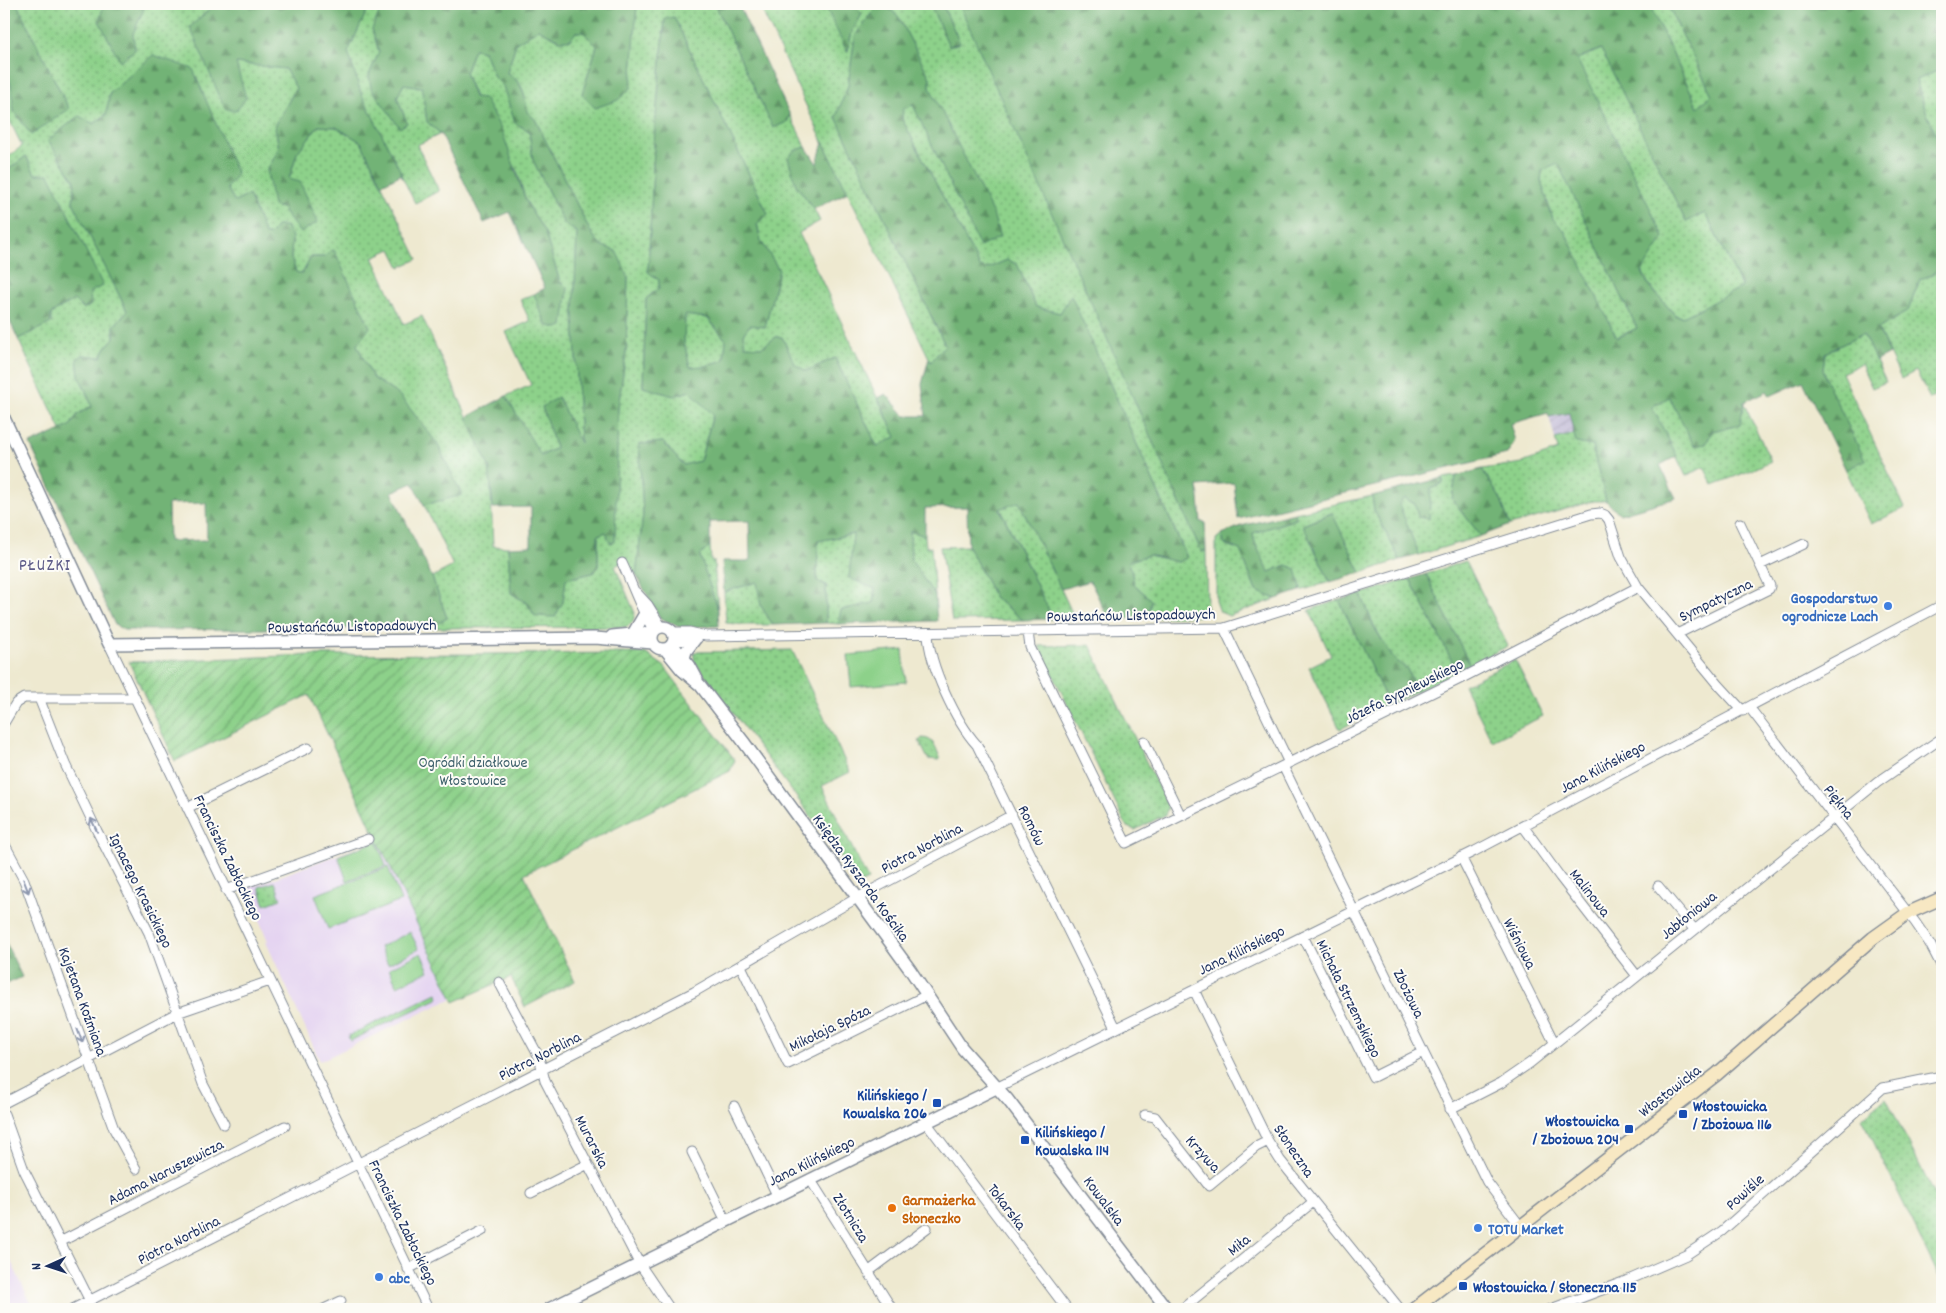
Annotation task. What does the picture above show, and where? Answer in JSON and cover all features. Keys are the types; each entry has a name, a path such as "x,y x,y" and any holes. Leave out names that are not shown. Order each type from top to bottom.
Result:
{"main road":[{"name":"Włostowicka","path":"1414,1309 1717,1074 1873,938 1908,914 1942,898"}],"street":[{"name":"Franciszka Zabłockiego","path":"4,418 133,698 428,1309"},
{"name":"Powstańców Listopadowych","path":"671,641 701,637 1224,628 1534,530 1600,513"},
{"name":"Piękna","path":"1600,513 1609,520 1621,557 1638,588 1677,634 1746,709 1908,914"},
{"name":"Sympatyczna","path":"1677,634 1769,589 1770,586 1740,524"},
{"name":"Sympatyczna","path":"1760,565 1804,544"},
{"path":"622,563 644,615 655,633"},
{"name":"Józefa Sypniewskiego","path":"1028,632 1030,647 1126,843 1462,678 1638,588"},
{"path":"635,590 648,604 655,633 656,647 671,641 670,628 655,633"},
{"name":"Jana Kilińskiego","path":"549,1309 1462,858 1942,605"},
{"path":"634,632 644,615"},
{"name":"Zbożowa","path":"1224,628 1354,911 1422,1052 1487,1182 1521,1227"},
{"name":"Powstańców Listopadowych","path":"595,638 634,632 655,633"},
{"name":"Powstańców Listopadowych","path":"109,644 595,638 655,633"},
{"name":"Romów","path":"928,634 931,656 956,714 977,745 1116,1028"},
{"path":"684,658 686,650 701,637"},
{"name":"Księdza Ryszarda Kościka","path":"671,641 684,658 700,686 749,749 927,995 962,1048 996,1088"},
{"name":"Księdza Ryszarda Kościka","path":"671,641 682,670 700,686"},
{"path":"4,723 20,700 39,698 133,698"},
{"name":"Ignacego Krasickiego","path":"39,698 77,789 149,933 203,1084 224,1124"},
{"name":"Jabłoniowa","path":"1450,1108 1501,1083 1530,1063 1833,817 1878,782 1942,738"},
{"path":"1144,741 1181,816"},
{"path":"187,808 308,748"},
{"name":"Piotra Norblina","path":"73,1309 542,1070 740,966 856,898 1012,815"},
{"name":"Malinowa","path":"1523,826 1637,976"},
{"path":"226,890 368,839"},
{"name":"Kajetana Koźmiana","path":"4,842 24,880 114,1129 136,1169"},
{"name":"Wiśniowa","path":"1462,858 1554,1042"},
{"path":"1658,886 1694,929"},
{"path":"1908,914 1930,944 1942,967"},
{"name":"Michała Strzemskiego","path":"1303,936 1373,1077 1422,1052"},
{"name":"Mikołaja Spóza","path":"740,966 788,1064 927,995"},
{"path":"4,1103 177,1013 270,981"},
{"name":"Murarska","path":"499,982 539,1057 545,1081 639,1263 670,1309"},
{"name":"Słoneczna","path":"1194,990 1268,1141 1280,1160 1400,1309"},
{"name":"Powiśle","path":"1551,1309 1626,1281 1686,1255 1722,1231 1883,1088 1942,1076"},
{"name":"Kowalska","path":"996,1088 1008,1100 1165,1308"},
{"path":"734,1106 777,1195"},
{"path":"4,1114 24,1170 90,1301"},
{"name":"Krzywa","path":"1145,1115 1155,1117 1209,1186 1256,1147 1268,1141"},
{"name":"Tokarska","path":"926,1122 1067,1309"},
{"name":"Adama Naruszewicza","path":"60,1242 285,1126"},
{"path":"692,1152 726,1220"},
{"path":"531,1194 588,1164"},
{"name":"Złotnicza","path":"810,1179 892,1309"},
{"name":"Miła","path":"1182,1309 1313,1202"},
{"path":"868,1272 927,1228"},
{"path":"408,1269 482,1231"},
{"path":"324,1309 340,1301"}],"shaded area":[{"path":"1569,413 1574,434 1555,439 1549,417"},
{"path":"377,840 453,998 320,1061 266,942 268,941 246,889"},
{"path":"4,1247 34,1309 4,1309"}],"green space":[{"path":"4,4 17,4 69,109 31,135 14,111 11,85 4,66"},
{"path":"17,4 185,4 189,10 193,4 215,4 190,28 235,63 285,69 296,88 275,126 279,149 267,170 282,208 300,233 289,180 297,153 318,126 336,127 361,142 418,259 400,267 391,249 373,257 404,324 422,316 490,467 493,546 508,547 511,593 527,603 535,616 563,602 566,579 593,573 598,566 598,535 606,532 618,408 626,352 628,276 600,246 590,231 535,119 527,112 523,90 517,80 507,73 516,43 538,29 560,40 576,32 583,32 597,46 582,94 631,88 637,4 715,4 773,127 787,122 790,115 806,147 794,151 796,185 814,209 820,221 799,233 896,437 877,446 835,358 806,371 795,364 782,337 776,337 762,347 745,346 743,334 750,325 765,327 779,270 761,241 757,223 768,214 674,17 665,19 655,127 648,271 659,280 659,288 646,299 643,387 674,396 690,391 713,414 700,461 683,465 663,442 639,444 643,514 636,575 627,560 615,566 635,613 633,622 626,627 430,628 447,618 432,577 453,566 424,505 461,494 436,443 400,396 373,378 357,345 330,251 325,257 311,257 302,274 296,272 291,258 292,237 265,235 249,195 235,202 227,188 237,174 110,93 106,114 94,124 48,140 75,181 73,202 127,311 114,326 114,338 106,347 101,357 83,355 79,375 92,406 78,414 70,426 61,430 18,339 50,323 51,314 74,299 102,286 26,156 4,173 4,160 22,146 4,109 4,66 11,85 14,111 69,109"},
{"path":"104,4 146,4 133,34 135,50 120,61 99,21"},
{"path":"215,4 637,4 631,88 618,100 595,108 582,94 597,46 583,32 576,32 570,40 560,40 538,29 516,43 507,73 520,85 527,112 535,119 590,231 600,245 616,251 628,276 626,352 618,408 615,542 610,543 606,532 598,535 598,566 593,573 566,579 563,602 555,617 535,616 527,603 511,593 508,547 531,546 531,507 493,508 489,467 467,417 506,396 541,456 556,448 542,407 558,397 580,443 574,313 577,232 564,224 533,160 529,131 515,123 503,86 494,77 484,51 474,49 465,73 474,97 484,98 502,131 526,201 545,233 560,282 568,288 563,326 557,328 546,325 534,294 545,288 510,212 484,223 441,134 427,122 422,87 404,84 397,97 407,123 400,128 371,88 369,75 379,52 372,29 379,13 369,6 348,52 361,93 402,174 382,184 361,142 336,127 318,126 297,153 289,179 300,182 318,222 300,233 282,208 273,206 267,170 279,149 275,126 296,88 285,69 236,63 246,98 236,111 225,109 190,27"},
{"path":"715,4 738,4 790,115 787,122 773,128"},
{"path":"759,4 825,5 848,51 852,32 862,14 852,4 878,4 855,36 848,86 836,117 945,345 931,362 823,142"},
{"path":"810,4 852,4 862,14 852,32 847,52 825,5"},
{"path":"878,4 884,4 898,16 930,78 930,88 993,214 1000,237 980,247 913,105 903,109 902,119 980,267 986,269 1007,260 1017,264 1036,307 1060,313 1071,295 1187,558 1178,562 1149,555 1129,561 1134,584 1151,600 1148,618 1109,619 1090,581 1061,589 1019,502 1000,509 1053,619 1023,620 995,598 968,546 967,507 925,508 925,536 910,531 911,560 935,596 937,621 838,624 841,610 873,603 875,589 849,578 853,534 818,541 817,581 826,585 826,623 773,625 761,606 757,582 724,592 722,561 750,561 749,521 710,522 710,545 700,556 718,610 719,626 679,627 660,618 636,575 643,514 639,444 663,442 683,465 700,461 713,415 690,391 674,396 643,387 646,299 659,288 659,280 648,272 655,127 665,19 674,17 768,214 757,224 761,241 779,270 765,327 750,325 743,334 745,346 762,347 776,337 782,337 795,364 806,371 835,358 877,446 896,437 878,398 886,394 905,416 926,416 922,384 929,358 931,362 945,345 836,117 848,86 855,36","holes":["685,315 708,318 726,340 724,360 705,366 690,367 684,342"]},
{"path":"884,4 930,4 949,46 960,43 942,4 960,4 1201,551 1206,551 1207,611 1200,616 1148,618 1151,600 1134,584 1129,561 1149,555 1178,562 1187,557 1071,296 1060,313 1036,307 1017,264 1007,260 986,269 980,267 902,119 902,109 913,104 980,246 930,88 930,78 898,16"},
{"path":"930,4 942,4 960,43 949,46"},
{"path":"959,4 1649,4 1698,107 1712,95 1667,4 1942,4 1942,41 1938,48 1942,60 1942,69 1916,80 1927,114 1942,146 1942,266 1932,275 1920,279 1908,311 1878,329 1889,354 1876,361 1863,334 1825,353 1823,369 1825,378 1865,460 1846,470 1803,381 1770,396 1767,391 1744,402 1740,425 1712,431 1706,444 1694,446 1669,397 1652,407 1677,456 1660,465 1676,498 1620,514 1606,501 1592,446 1576,443 1569,413 1549,417 1548,413 1510,424 1515,441 1507,454 1238,519 1234,483 1198,486 1201,522 1205,522 1206,551 1201,551","holes":["1601,49 1686,222 1705,213 1742,287 1683,317 1675,315 1649,286 1642,272 1664,237 1577,59","1558,164 1637,328 1617,338 1564,230 1553,219 1541,181 1542,171"]},
{"path":"1649,4 1667,4 1712,95 1698,107"},
{"path":"369,6 380,12 372,29 379,52 369,75 407,123 397,97 404,84 422,87 427,122 441,134 417,145 439,191 415,203 361,93 348,52"},
{"path":"474,49 484,51 494,77 503,85 515,123 529,131 533,160 564,224 577,232 574,313 580,445 559,398 542,407 556,448 540,456 506,396 531,385 506,332 530,321 520,300 560,282 545,233 526,201 517,171 475,97 465,73"},
{"path":"1602,49 1686,222 1705,213 1742,288 1683,317 1675,315 1649,285 1642,271 1577,59"},
{"path":"153,55 193,69 237,174 227,188 235,202 249,195 265,235 271,235 276,226 286,226 292,237 291,258 296,272 302,274 311,257 325,257 330,251 334,250 370,327 357,345 373,378 400,396 437,443 462,495 424,505 413,483 392,492 432,577 447,618 430,628 124,630 115,625 30,444 70,426 78,414 92,406 79,375 77,359 83,355 101,357 106,347 114,338 114,326 127,311 73,202 75,181 48,140 79,116 94,124 106,115 110,93","holes":["206,503 207,540 169,541 168,504"]},
{"path":"1942,69 1942,146 1927,114 1916,80"},
{"path":"823,142 848,192 814,209 796,185 788,158 794,151 806,147 817,164"},
{"path":"26,156 35,174 49,174 103,286 90,292 91,305 83,309 74,300 51,314 51,323 18,339 4,308 4,173"},
{"path":"1558,163 1637,328 1616,338 1564,230 1553,219 1541,181 1542,171"},
{"path":"1942,266 1942,289 1939,291 1942,297 1942,393 1930,399 1916,371 1901,379 1878,329 1908,311 1920,279 1932,275"},
{"path":"685,315 707,318 726,340 724,360 705,366 690,367 684,342"},
{"path":"1863,334 1886,382 1872,388 1861,364 1842,373 1905,508 1871,524 1846,470 1864,460 1825,378 1823,369 1825,353"},
{"path":"1669,397 1706,444 1712,431 1740,425 1743,402 1771,461 1713,485 1704,467 1686,476 1652,407"},
{"path":"1574,434 1577,443 1592,446 1606,501 1594,501 1510,525 1500,498 1482,469 1522,463 1558,450 1555,439"},
{"path":"1482,469 1500,498 1510,525 1481,536 1452,499 1456,476"},
{"path":"1456,476 1452,499 1481,536 1419,555 1398,504 1404,498 1415,504 1431,489 1443,483 1443,478"},
{"path":"1443,478 1443,483 1431,489 1429,519 1418,517 1415,504 1404,498 1399,504 1419,555 1400,560 1374,510 1372,496"},
{"path":"1372,496 1374,510 1400,560 1361,573 1331,513 1303,525 1330,582 1300,591 1301,587 1287,565 1269,572 1255,543 1253,533 1296,519 1295,513"},
{"path":"1020,501 1075,619 1053,619 1000,508"},
{"path":"1295,513 1296,519 1253,533 1255,543 1269,572 1287,565 1296,569 1301,587 1300,591 1276,599 1256,591 1240,550 1224,544 1222,534 1241,526"},
{"path":"1332,513 1361,573 1330,582 1303,525"},
{"path":"910,530 925,536 926,547 931,547 935,596 911,560"},
{"path":"854,534 849,577 875,589 873,603 841,610 838,624 826,623 826,585 817,581 818,541"},
{"path":"1222,534 1224,544 1240,550 1256,591 1276,599 1229,616 1220,612 1216,601 1216,539"},
{"path":"710,545 711,561 714,561 718,610 700,556"},
{"path":"968,546 995,598 1023,620 952,621 940,547"},
{"path":"1466,561 1508,646 1470,665 1426,574"},
{"path":"1426,574 1470,665 1457,671 1410,579"},
{"path":"1410,579 1457,671 1417,691 1407,669 1393,658 1374,626 1361,594"},
{"path":"757,582 761,606 773,625 726,623 724,592"},
{"path":"1361,594 1374,627 1393,658 1407,669 1417,691 1389,705 1339,600"},
{"path":"1339,600 1389,705 1340,729 1309,667 1331,656 1309,610"},
{"path":"1090,645 1168,807 1165,815 1135,830 1127,827 1039,646"},
{"path":"792,650 850,772 822,786 868,880 861,883 694,661 694,652"},
{"path":"903,650 906,682 851,687 848,655"},
{"name":"Ogródki działkowe Włostowice","path":"645,653 664,666 735,760 730,771 524,874 575,981 525,1007 511,977 454,1002 309,695 175,761 129,662 312,655"},
{"path":"1515,660 1543,716 1492,741 1464,685"},
{"path":"922,738 926,738 934,744 940,758 939,760 928,759 919,741"},
{"path":"377,841 386,866 347,881 338,856"},
{"path":"388,867 401,901 328,929 315,895"},
{"path":"275,882 281,899 265,905 259,887"},
{"path":"410,932 419,949 388,964 380,947"},
{"path":"4,939 22,977 7,984 4,977"},
{"path":"421,953 429,971 397,986 389,968"},
{"path":"437,993 439,998 350,1041 348,1036"},
{"path":"1886,1098 1942,1210 1942,1283 1862,1118"}],"place":[{"name":"Gospodarstwo ogrodnicze Lach","path":"1888,606"},
{"name":"Kilińskiego / Kowalska 206","path":"937,1103"},
{"name":"Włostowicka / Zbożowa 116","path":"1683,1114"},
{"name":"Włostowicka / Zbożowa 204","path":"1629,1129"},
{"name":"Kilińskiego / Kowalska 114","path":"1025,1140"},
{"name":"Garmażerka Słoneczko","path":"892,1208"},
{"name":"TOTU Market","path":"1478,1228"},
{"name":"abc","path":"379,1277"},
{"name":"Włostowicka / Słoneczna 115","path":"1463,1286"}],"district":[{"name":"PŁUŻKI","path":"45,564"}]}
